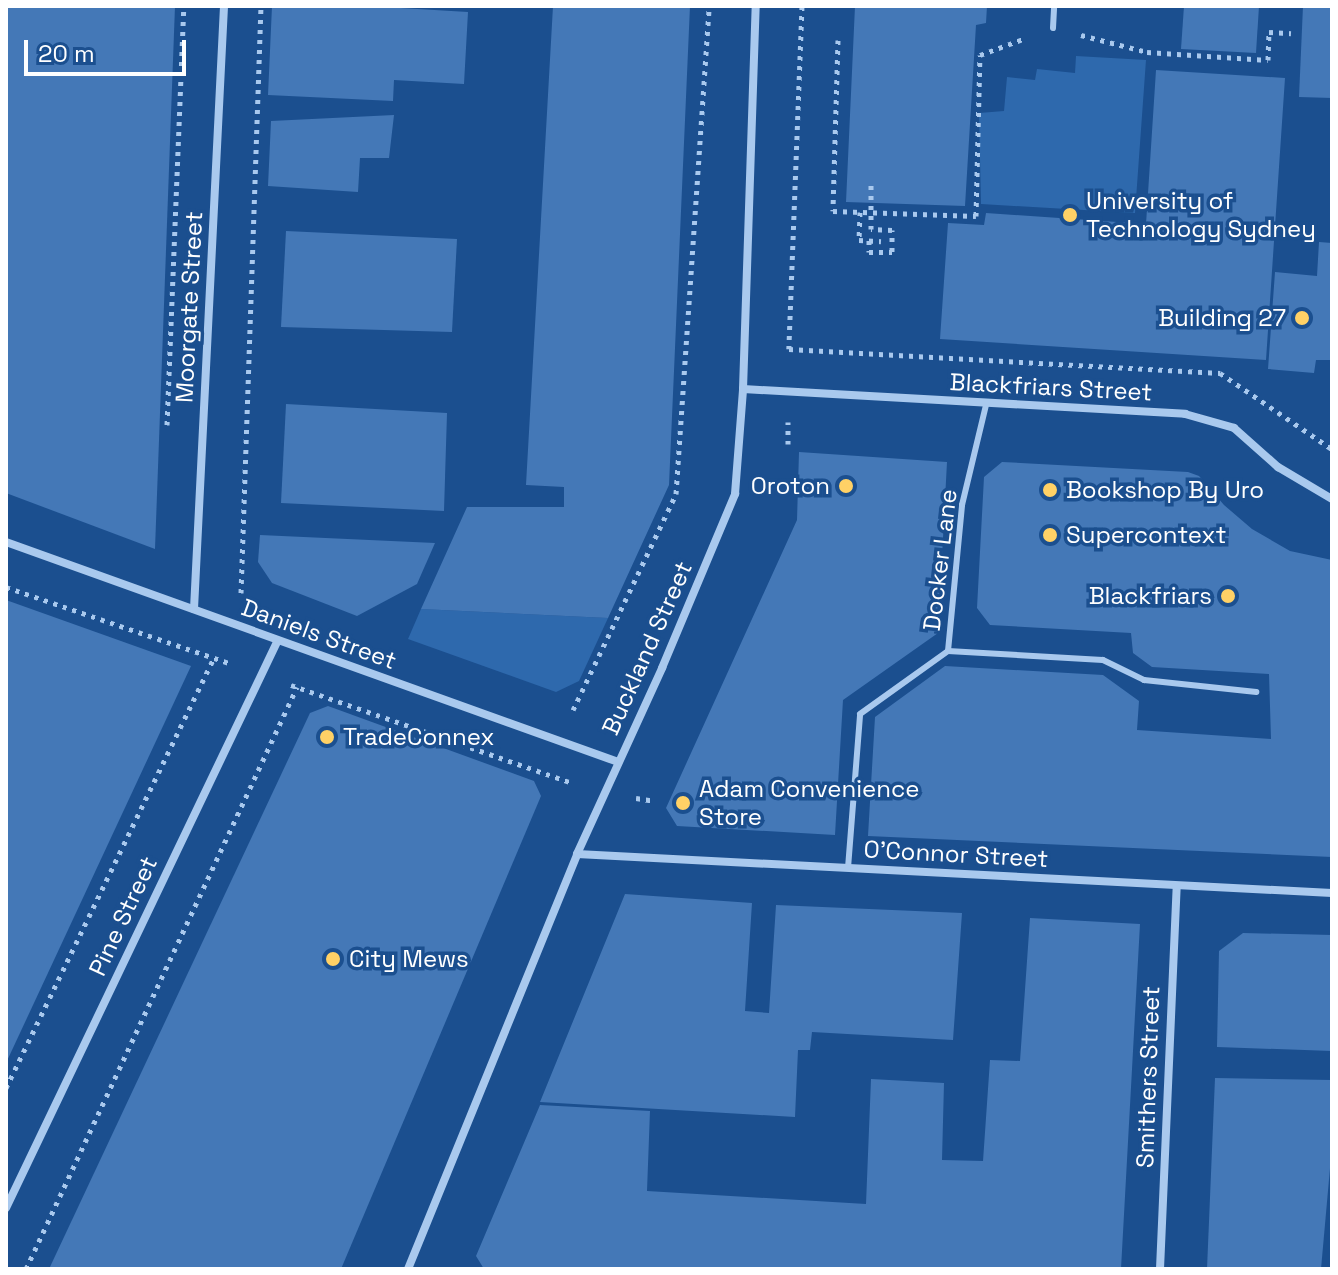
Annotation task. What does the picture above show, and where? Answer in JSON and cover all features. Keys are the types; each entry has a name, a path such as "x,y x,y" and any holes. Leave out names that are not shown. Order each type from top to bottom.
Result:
{"street":[{"name":"Moorgate Street","path":"194,609 224,6"},
{"name":"Buckland Street","path":"408,1269 577,854 735,494 743,389 756,6"},
{"name":"Blackfriars Street","path":"743,389 1185,414 1234,428 1278,467 1332,499"},
{"name":"Daniels Street","path":"6,542 277,642 618,762"},
{"name":"Pine Street","path":"6,1208 277,642"},
{"name":"O'Connor Street","path":"577,854 1332,893"},
{"name":"Smithers Street","path":"1160,1269 1177,886"}],"lane":[{"path":"1053,28 1054,6"},
{"name":"Docker Lane","path":"848,868 860,714 948,651 962,505 986,405"},
{"path":"948,651 1103,660 1144,680 1256,692"}],"path":[{"path":"166,437 184,6"},
{"path":"241,593 261,6"},
{"path":"560,705 574,710 676,494 709,6"},
{"path":"802,6 789,349 1220,373 1332,449"},
{"path":"838,40 833,211 976,216 980,55 1053,28 1147,52 1268,60 1269,32 1291,33"},
{"path":"869,240 869,252 892,252 892,230 871,229 871,181"},
{"path":"860,212 859,240 881,241"},
{"path":"195,576 256,598"},
{"path":"6,587 555,779"},
{"path":"6,1088 214,658"},
{"path":"26,1269 297,687"}],"shaded area":[{"path":"1076,56 1146,60 1135,213 981,204 979,113 1004,111 1007,77 1035,80 1037,69 1075,73"},
{"path":"421,609 608,618 579,681 556,692 408,639"}],"building":[{"path":"6,6 175,6 155,549 6,493"},
{"path":"272,6 367,6 468,12 464,84 394,80 393,101 268,95"},
{"path":"553,6 690,6 669,485 608,618 421,609 467,507 564,507 564,487 526,485"},
{"path":"855,6 987,6 986,23 976,25 965,206 846,202"},
{"path":"1184,6 1259,6 1256,53 1181,49"},
{"path":"1303,6 1332,6 1332,98 1299,97"},
{"path":"1156,70 1285,78 1266,360 940,339 948,223 984,225 986,213 1146,224"},
{"path":"394,115 389,158 360,158 358,192 268,186 271,121"},
{"path":"286,231 457,239 452,332 281,327"},
{"name":"Building 27","path":"1319,242 1332,243 1332,360 1316,360 1314,373 1268,369 1275,272 1317,276"},
{"path":"286,404 447,413 444,511 281,503"},
{"path":"799,452 947,462 938,633 843,700 835,835 677,826 666,808 797,520"},
{"path":"1002,462 1188,472 1199,476 1224,505 1252,529 1290,551 1332,560 1332,857 868,836 875,717 945,666 1103,675 1139,701 1137,730 1271,739 1269,674 1152,667 1133,653 1131,633 990,625 977,608 984,477"},
{"path":"260,535 435,543 417,584 357,616 272,583 258,562"},
{"path":"6,600 191,666 6,1063"},
{"name":"City Mews","path":"328,706 534,781 541,796 341,1269 49,1269 310,713"},
{"path":"625,894 752,903 745,1011 769,1013 776,905 962,913 953,1040 812,1032 810,1050 798,1050 795,1117 540,1102"},
{"path":"1030,918 1140,924 1121,1269 484,1269 476,1256 540,1105 650,1111 647,1191 866,1204 871,1079 944,1083 942,1160 983,1161 990,1060 1020,1061"},
{"path":"1243,933 1332,935 1332,1051 1217,1047 1219,951"},
{"path":"1215,1078 1332,1080 1332,1146 1321,1269 1207,1269"}],"place":[{"name":"University of Technology Sydney","path":"1070,215"},
{"name":"Building 27","path":"1302,318"},
{"name":"Oroton","path":"846,486"},
{"name":"Bookshop By Uro","path":"1050,490"},
{"name":"Supercontext","path":"1050,535"},
{"name":"Blackfriars","path":"1228,596"},
{"name":"TradeConnex","path":"327,737"},
{"name":"Adam Convenience Store","path":"683,803"},
{"name":"City Mews","path":"333,959"}]}
